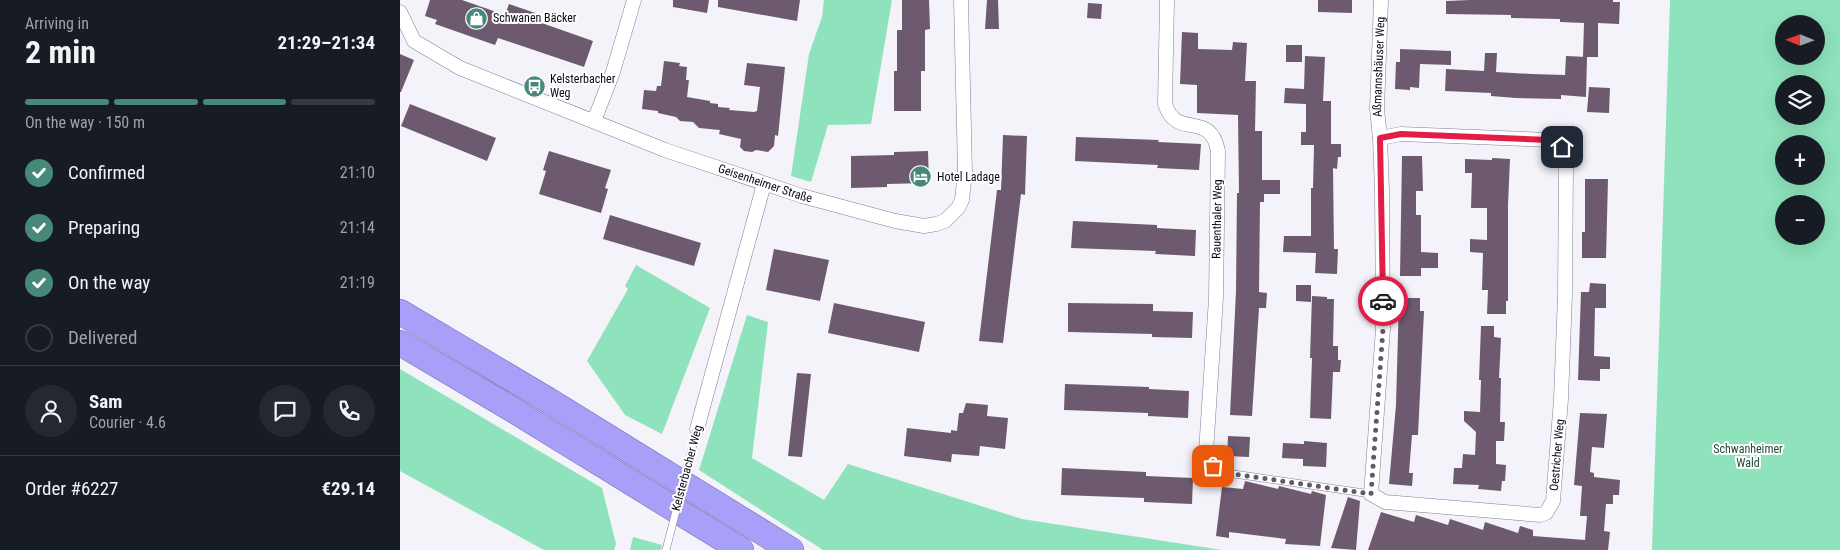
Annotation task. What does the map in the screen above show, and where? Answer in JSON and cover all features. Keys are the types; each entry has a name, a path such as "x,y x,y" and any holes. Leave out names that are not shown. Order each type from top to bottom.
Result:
{"highway":[{"path":"400,312 548,400 791,550"},
{"path":"400,343 514,410 741,550"}],"street":[{"path":"594,121 613,72 634,0"},
{"name":"Geisenheimer Straße","path":"400,12 414,41 460,68 665,150 764,184 802,196 924,226 936,224 952,216 962,200 965,172 961,0"},
{"name":"Rauenthaler Weg","path":"1167,0 1165,104 1168,114 1176,121 1211,132 1218,151 1216,298 1206,452 1213,466"},
{"name":"Aßmannshäuser Weg","path":"1371,494 1383,329 1380,138 1377,109 1381,0"},
{"name":"Oestricher Weg","path":"1371,494 1385,502 1534,516 1546,513 1553,501 1561,399 1566,295 1566,164 1562,147 1549,140 1401,134 1380,138"},
{"name":"Kelsterbacher Weg","path":"698,429 764,184"}],"lane":[{"name":"Kelsterbacher Weg","path":"666,550 698,429"},
{"name":"Oestricher Weg","path":"1213,466 1227,473 1371,494"}],"green space":[{"path":"824,0 892,0 871,124 828,125 811,182 791,176 809,54 822,17"},
{"name":"Schwanheimer Wald","path":"1670,0 1840,0 1840,550 1652,550"},
{"path":"636,265 710,308 662,434 625,415 587,361 628,289 625,286"},
{"path":"747,315 768,322 752,458 824,500 848,464 1022,519 1222,550 823,550 699,470"},
{"path":"400,369 602,488 616,544 614,550 544,550 400,471"},
{"path":"633,537 662,545 661,550 630,550"}],"building":[{"path":"430,0 462,0 505,15 509,4 538,14 536,21 593,41 584,67 498,38 495,45 435,24 437,20 425,16"},
{"path":"673,0 709,0 707,13 673,7"},
{"path":"718,0 800,0 797,21 718,7"},
{"path":"902,0 929,0 930,29 925,30 925,71 921,71 921,111 894,111 894,71 897,71 897,30 902,30"},
{"path":"987,0 998,0 999,29 985,29"},
{"path":"1318,0 1352,0 1352,13 1318,12"},
{"path":"1613,0 1613,2 1620,2 1619,24 1598,23 1598,57 1583,57 1584,23 1560,22 1560,19 1511,18 1511,15 1446,14 1446,1"},
{"path":"1088,3 1102,4 1101,19 1087,18"},
{"path":"1182,32 1198,33 1198,49 1232,50 1233,42 1247,43 1245,81 1256,81 1255,131 1262,131 1262,180 1280,180 1280,194 1264,194 1264,202 1260,202 1259,292 1267,293 1266,308 1259,308 1252,416 1230,415 1236,291 1237,193 1239,193 1238,115 1197,113 1197,85 1180,84"},
{"path":"1286,45 1302,45 1302,62 1286,62"},
{"path":"1400,49 1451,51 1451,65 1420,64 1419,88 1410,87 1410,90 1395,89 1396,62 1400,62"},
{"path":"1485,53 1497,53 1496,72 1532,74 1565,75 1566,56 1587,57 1586,97 1561,95 1561,99 1516,98 1491,96 1491,93 1445,91 1446,69 1484,71"},
{"path":"400,54 414,60 401,92 400,92"},
{"path":"1305,56 1325,57 1323,101 1331,101 1331,144 1341,144 1341,157 1338,157 1337,169 1333,168 1334,249 1338,249 1337,274 1315,273 1316,253 1283,252 1284,236 1311,236 1311,188 1313,188 1314,145 1301,145 1301,132 1306,132 1306,104 1284,103 1285,88 1304,89"},
{"path":"664,61 680,63 679,66 687,67 686,80 689,80 687,97 710,101 710,103 718,104 718,107 730,108 729,110 754,112 757,111 760,87 744,85 747,63 785,67 778,136 775,135 774,146 768,152 744,151 740,147 741,139 719,134 720,130 699,128 693,122 680,121 676,117 658,113 658,111 642,109 644,90 656,91 657,86 661,86"},
{"path":"1589,87 1610,88 1609,113 1587,112"},
{"path":"410,104 496,138 487,161 401,126"},
{"path":"1003,135 1027,136 1025,195 1021,194 1003,343 979,341 997,190 1001,190"},
{"path":"1076,137 1159,140 1158,142 1201,144 1199,170 1157,168 1158,165 1075,161"},
{"path":"549,151 611,170 605,188 608,189 601,213 539,194 546,171 543,170"},
{"path":"928,151 929,183 887,184 887,187 851,188 851,156 894,155 894,152"},
{"path":"1402,156 1422,156 1423,191 1416,191 1416,215 1421,215 1421,252 1438,253 1438,268 1421,268 1421,276 1400,276"},
{"path":"1492,158 1510,159 1508,301 1506,301 1506,314 1487,314 1488,290 1482,290 1483,253 1470,252 1470,239 1487,240 1487,208 1471,208 1472,173 1465,173 1465,159 1492,160"},
{"path":"1585,179 1608,179 1606,258 1582,258 1582,232 1585,232"},
{"path":"610,215 701,243 694,266 603,239"},
{"path":"1073,221 1157,225 1157,228 1196,230 1195,256 1155,254 1156,251 1071,248"},
{"path":"774,249 829,260 820,301 766,290"},
{"path":"1590,283 1606,284 1606,308 1595,308 1594,356 1610,357 1610,369 1600,369 1600,381 1578,380 1581,292 1589,292"},
{"path":"1296,285 1311,285 1311,302 1296,301"},
{"path":"1312,296 1334,299 1333,346 1338,346 1338,360 1341,360 1340,372 1333,372 1331,419 1310,418"},
{"path":"1399,298 1420,298 1420,311 1424,311 1418,435 1412,435 1409,473 1413,473 1412,486 1389,484 1396,405"},
{"path":"834,303 925,322 919,352 828,333"},
{"path":"1068,303 1153,304 1153,311 1193,312 1192,338 1152,337 1152,334 1068,332"},
{"path":"1481,326 1494,326 1494,337 1501,338 1499,378 1501,378 1500,422 1505,422 1504,441 1496,441 1496,464 1506,465 1505,481 1502,481 1501,491 1478,489 1479,485 1453,484 1454,468 1462,468 1463,454 1475,455 1476,432 1464,421 1464,411 1480,412"},
{"path":"797,373 811,374 802,457 788,456"},
{"path":"1065,384 1149,387 1149,389 1189,391 1188,418 1148,416 1148,413 1064,410"},
{"path":"966,403 988,405 987,416 1008,418 1005,449 980,446 979,456 952,454 951,462 904,456 907,428 951,433 951,430 957,431 959,413 963,413"},
{"path":"1580,413 1607,414 1604,448 1592,447 1590,472 1594,473 1594,477 1620,480 1619,495 1613,495 1613,504 1606,504 1604,531 1610,532 1608,550 1368,550 1381,512 1414,522 1416,515 1448,525 1450,519 1483,530 1485,522 1518,533 1520,526 1533,530 1533,536 1585,540 1587,516 1580,516 1582,486 1574,485"},
{"path":"1228,436 1250,437 1249,457 1227,456"},
{"path":"1304,441 1327,443 1326,467 1303,466 1303,459 1282,458 1283,443 1304,444"},
{"path":"1062,468 1146,472 1146,476 1193,478 1192,504 1144,502 1144,498 1061,495"},
{"path":"1245,481 1278,489 1279,486 1311,494 1312,491 1326,495 1320,546 1285,544 1286,539 1229,532 1229,538 1216,536 1222,487 1243,489"},
{"path":"1348,497 1360,501 1356,550 1331,548"}],"way so far":[{"path":"1213,466 1227,473 1371,494 1383,329 1383,301"}],"place":[{"name":"Schwanen Bäcker","path":"477,18"},
{"name":"Kelsterbacher Weg","path":"534,86"},
{"name":"Hotel Ladage","path":"921,177"}],"route":[{"path":"1383,301 1380,138 1401,134 1549,140 1562,147"}]}
